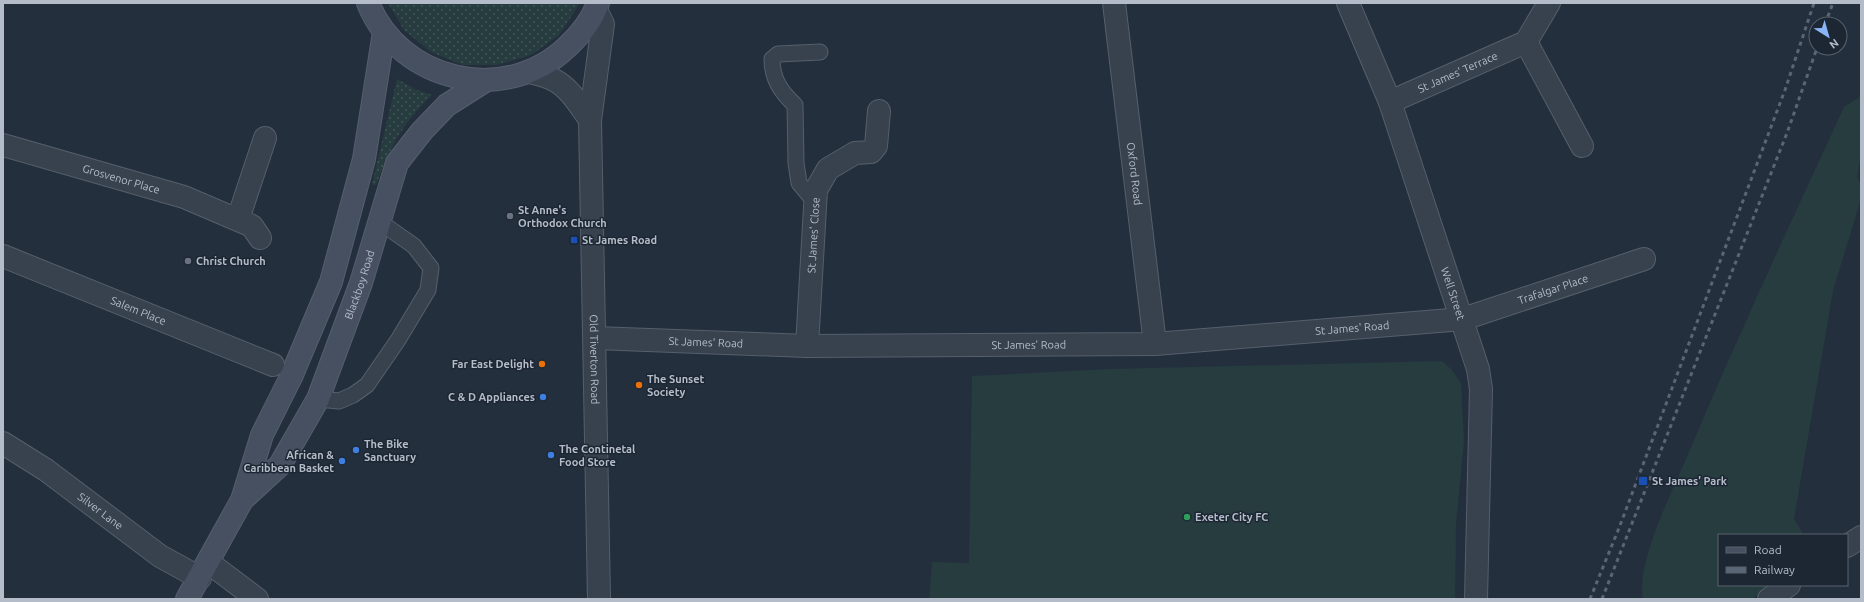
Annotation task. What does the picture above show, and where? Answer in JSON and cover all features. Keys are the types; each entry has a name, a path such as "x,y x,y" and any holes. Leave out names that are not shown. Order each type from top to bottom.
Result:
{"main road":[{"path":"368,3 384,32 412,59 446,76 485,81 508,79 530,72 557,57 579,35 597,6"},
{"name":"Blackboy Road","path":"187,599 242,500 262,435 291,377 331,282 364,158 384,32"},
{"name":"Blackboy Road","path":"242,500 280,465 318,399 361,284 397,163 422,131 447,105 485,81"}],"street":[{"name":"Oxford Road","path":"1114,3 1154,344"},
{"name":"Well Street","path":"1348,3 1390,102 1463,319 1478,369 1481,389 1476,599"},
{"path":"1550,3 1526,42 1582,146"},
{"name":"Old Tiverton Road","path":"597,6 603,24 590,120 595,338 596,532 599,599"},
{"name":"St James' Terrace","path":"1390,102 1526,42"},
{"path":"530,72 553,79 562,85 571,94 590,120"},
{"name":"St James' Close","path":"807,346 814,201 816,190 828,169 854,153 871,152 876,146 879,111"},
{"path":"238,219 265,138"},
{"name":"Grosvenor Place","path":"3,146 184,197 252,226 260,238"},
{"name":"Salem Place","path":"3,256 273,365"},
{"name":"Trafalgar Place","path":"1463,319 1644,259"},
{"name":"St James' Road","path":"595,338 807,346 1154,344 1463,319"},
{"name":"Silver Lane","path":"3,443 46,470 160,556 204,570 257,599"},
{"path":"1848,545 1861,537"},
{"path":"1769,599 1788,586"}],"lane":[{"path":"814,201 799,183 796,163 795,105 778,86 772,72 772,59 778,54 820,52"},
{"path":"318,399 339,401 353,395 367,385 398,340 428,290 431,268 414,246 380,222"}],"green space":[{"path":"388,3 580,3 559,35 531,55 497,65 463,65 431,52 404,30"},
{"path":"397,79 417,90 432,95 413,115 398,136 376,185 372,184"},
{"path":"1861,96 1861,156 1857,177 1861,185 1861,199 1833,291 1794,519 1803,534 1718,534 1718,586 1770,586 1752,599 1643,599 1642,584 1645,567 1656,529 1664,509 1724,370 1844,107"},
{"path":"1442,361 1452,370 1461,383 1464,441 1456,525 1455,599 929,599 932,562 969,563 972,376 1110,369"}],"railway":[{"path":"1590,599 1619,528 1785,90 1814,3"},
{"path":"1828,16 1833,3"},
{"path":"1602,599 1787,133 1814,56"}],"place":[{"name":"St Anne's Orthodox Church","path":"510,216"},
{"name":"St James Road","path":"574,240"},
{"name":"Christ Church","path":"188,261"},
{"name":"Far East Delight","path":"542,364"},
{"name":"The Sunset Society","path":"639,385"},
{"name":"C & D Appliances","path":"543,397"},
{"name":"The Bike Sanctuary","path":"356,450"},
{"name":"The Continetal Food Store","path":"551,455"},
{"name":"African & Caribbean Basket","path":"342,461"},
{"name":"St James' Park","path":"1643,481"},
{"name":"Exeter City FC","path":"1187,517"}]}
